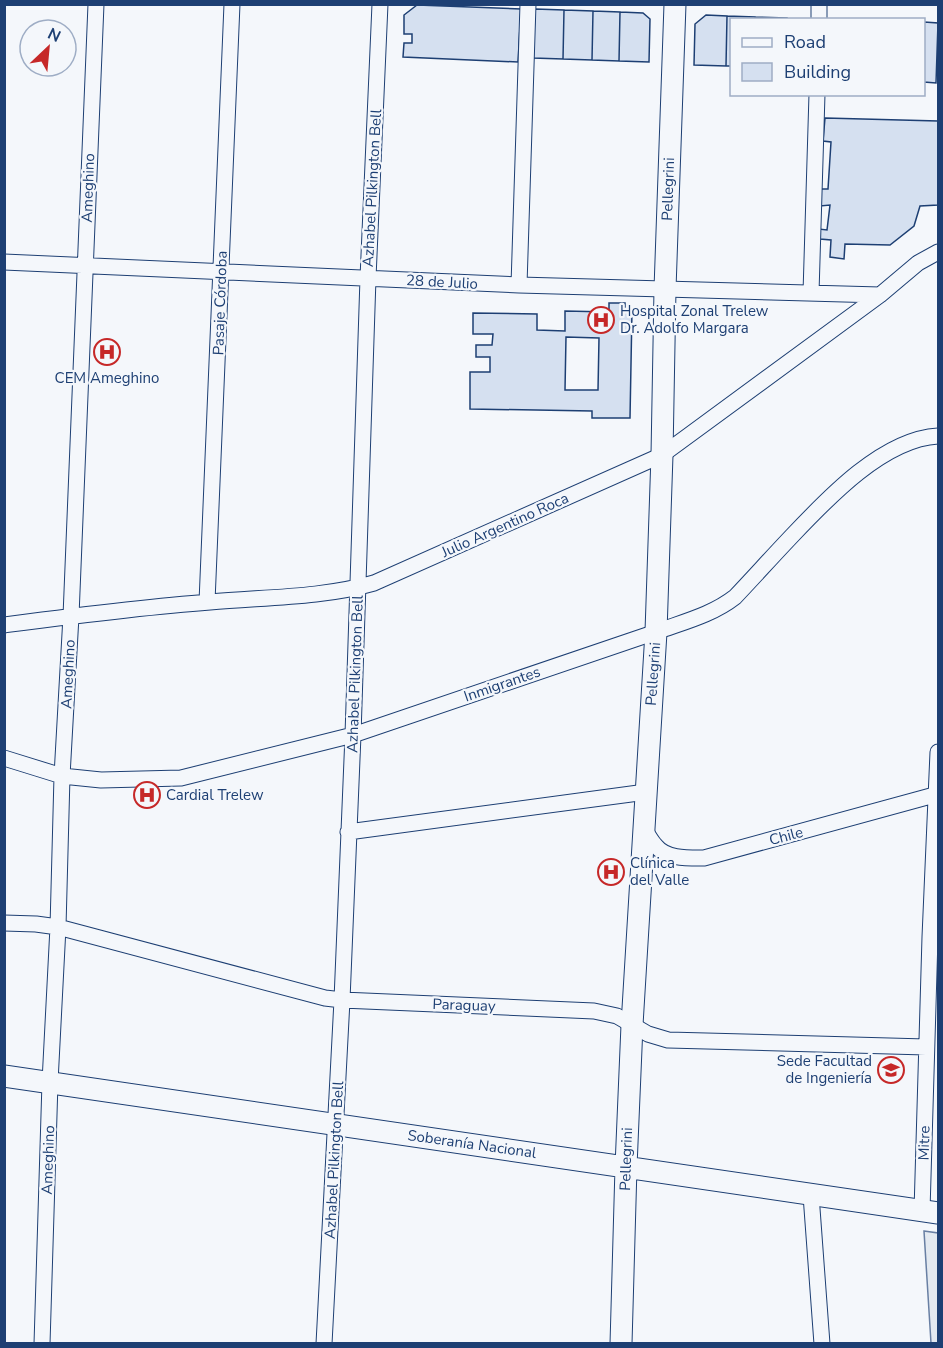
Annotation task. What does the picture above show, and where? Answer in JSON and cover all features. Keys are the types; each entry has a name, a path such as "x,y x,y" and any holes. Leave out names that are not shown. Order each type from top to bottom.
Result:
{"street":[{"name":"Ameghino","path":"42,1344 62,776 71,616 96,4"},
{"name":"Pasaje Córdoba","path":"207,602 232,4"},
{"name":"Azhabel Pilkington Bell","path":"324,1344 342,1000 380,4"},
{"path":"519,285 528,4"},
{"name":"Pellegrini","path":"621,1344 632,1025 656,632 675,4"},
{"path":"811,293 817,96"},
{"name":"Julio Argentino Roca","path":"4,625 207,602 336,592 374,583 663,455 880,295 918,263 939,252"},
{"name":"28 de Julio","path":"4,262 519,285 880,295"},
{"name":"Inmigrantes","path":"4,758 62,776 101,780 181,778 353,735 656,632 721,608 735,597 825,501 870,463 906,444 939,436"},
{"name":"Mitre","path":"930,1212 932,1080 927,1047 934,936 939,752"},
{"path":"348,832 646,792"},
{"name":"Chile","path":"644,828 657,848 665,853 704,858 938,794"},
{"name":"Paraguay","path":"4,923 58,927 325,998 594,1011 618,1016 648,1034 668,1040 927,1047"},
{"name":"Soberanía Nacional","path":"4,1076 930,1212"},
{"path":"811,1195 822,1344"}],"shaded area":[{"path":"924,1231 938,1233 938,1343 931,1343"}],"building":[{"path":"417,5 521,9 518,62 403,57 404,43 412,43 412,34 404,34 404,15"},
{"path":"535,9 564,10 563,59 533,58"},
{"path":"564,10 593,11 592,60 563,59"},
{"path":"593,11 620,12 619,61 592,60"},
{"path":"620,12 643,13 650,19 649,62 619,61"},
{"path":"706,15 727,16 726,66 694,65 695,24"},
{"path":"727,16 755,17 730,18 730,66 726,66"},
{"path":"925,22 938,23 936,83 925,82"},
{"path":"825,118 938,121 938,205 920,206 914,226 890,245 845,244 844,259 830,257 831,240 820,239 819,229 827,230 830,205 820,206 821,189 828,189 831,142 823,141"},
{"path":"609,303 625,303 625,310 632,310 630,418 592,418 592,411 470,409 470,372 490,372 490,357 476,357 476,345 492,345 493,334 473,334 473,313 537,314 537,330 565,331 565,311 609,312","holes":["566,337 599,338 598,390 565,390"]}],"place":[{"name":"Hospital Zonal Trelew Dr. Adolfo Margara","path":"601,320"},
{"name":"CEM Ameghino","path":"107,352"},
{"name":"Cardial Trelew","path":"147,795"},
{"name":"Clínica del Valle","path":"611,872"},
{"name":"Sede Facultad de Ingeniería","path":"891,1070"}]}
